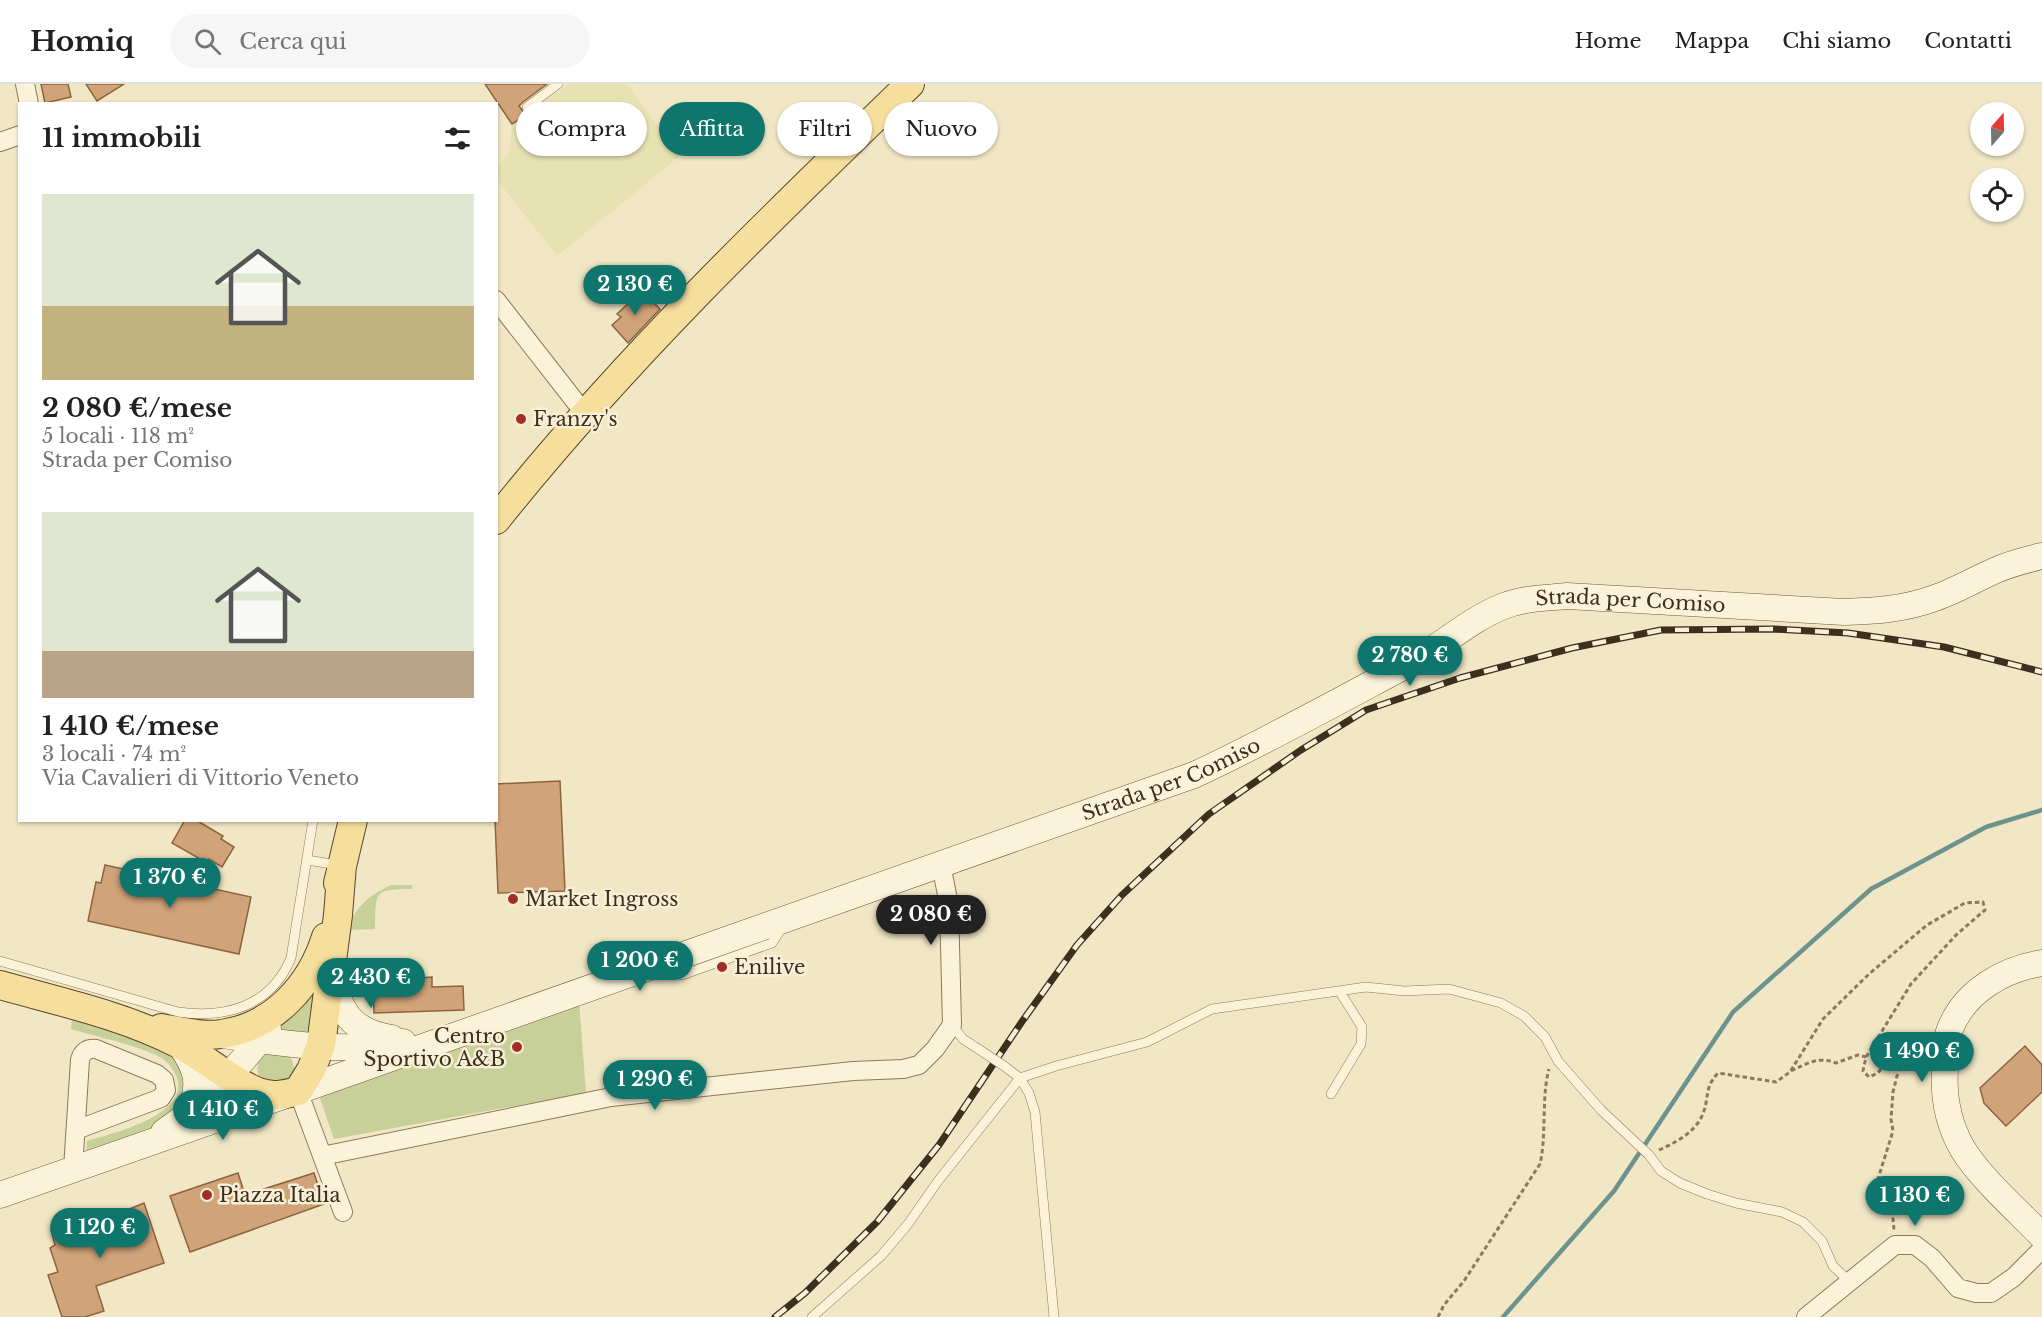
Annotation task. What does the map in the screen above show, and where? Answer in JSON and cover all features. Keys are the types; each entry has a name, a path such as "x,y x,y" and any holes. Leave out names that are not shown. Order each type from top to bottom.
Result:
{"main road":[{"path":"498,518 585,414 676,315 910,84"},
{"name":"Strada per Comiso","path":"135,1148 1194,775 1234,757 1413,662 1485,615 1506,605 1538,598 1568,596 1844,612 1878,611 1900,608 1936,598 2004,567 2042,556"},
{"path":"110,1016 180,1044 256,1091 275,1096 296,1091 311,1070 321,1045 347,837"},
{"path":"267,1094 253,1083 249,1065 271,1041 286,1004 309,975 322,949 347,837"},
{"path":"2042,963 2014,969 1995,979 1969,999 1949,1030 1944,1081 1948,1118 1963,1149 1977,1168 2042,1236"},
{"path":"330,974 336,998 342,1011 351,1021 374,1034 413,1040"},
{"path":"0,985 110,1016 187,1032 271,1041 375,1046 477,1026"},
{"path":"220,1035 255,1024 286,1004"},
{"path":"0,1195 135,1148 166,1131 191,1111 228,1075 271,1041"},
{"path":"271,1041 294,1049 301,1057 303,1068 296,1091"},
{"path":"180,1044 191,1061 198,1083 191,1111"}],"street":[{"path":"26,84 29,102"},
{"path":"0,142 18,136"},
{"path":"498,306 585,414"},
{"path":"322,1156 611,1097 853,1071 903,1069 919,1065 935,1049 952,1025 949,905 940,864"},
{"path":"73,1169 80,1060 87,1049 100,1050 157,1074 164,1080 166,1090 161,1098 76,1130"},
{"path":"296,1091 343,1212"},
{"path":"1806,1317 1895,1245 1915,1245 1932,1258 1958,1288 1976,1293 1991,1293 2014,1277 2042,1249"}],"lane":[{"path":"534,102 558,84"},
{"path":"0,961 178,1012 196,1014 239,1010 259,999 275,985 285,972 291,958 313,822"},
{"path":"308,860 347,837"},
{"path":"812,1317 888,1248 1020,1078 1147,1042 1212,1009 1366,987 1404,992 1449,989 1501,1003 1524,1016 1545,1037 1558,1061 1601,1110 1649,1155 1661,1171 1680,1183 1707,1194 1736,1203 1782,1212 1803,1222 1822,1241 1833,1266 1849,1281"},
{"path":"1331,1094 1360,1044 1362,1027 1340,992"},
{"path":"952,1025 963,1039 1020,1078 1029,1093 1035,1112 1054,1317"}],"path":[{"path":"1790,1071 1823,1019 1869,974 1926,925 1965,903 1983,902 1985,910 1956,935 1911,984 1866,1057 1863,1071 1869,1077 1878,1073 1887,1061 1896,1061 1899,1068 1893,1092 1891,1119 1893,1131 1878,1182 1893,1219 1895,1245"},
{"path":"1649,1155 1682,1139 1702,1116 1709,1082 1718,1073 1776,1082 1790,1071 1815,1059 1827,1059 1836,1063 1858,1055 1866,1057"},
{"path":"1438,1317 1540,1164 1544,1143 1548,1070 1558,1061"}],"shaded area":[{"path":"569,84 627,84 640,102 543,102"},
{"path":"647,111 659,127 659,156 680,156 557,256 498,181 498,164 509,154 512,124 516,121 516,156 647,156"}],"green space":[{"path":"392,885 412,885 412,889 390,890 379,895 375,929 348,930 354,915 364,902 377,892"},
{"path":"315,984 318,1035 277,1034 275,1028"},
{"name":"Centro Sportivo A&B","path":"579,1001 586,1093 334,1139 319,1095"},
{"path":"72,1016 154,1041 182,1059 188,1099 161,1123 146,1132 86,1153 87,1141 129,1128 161,1112 172,1102 178,1091 177,1078 170,1066 160,1057 129,1045 71,1029"},
{"path":"267,1052 290,1057 294,1070 287,1084 260,1079 258,1064"}],"building":[{"path":"41,84 68,84 71,97 45,102"},
{"path":"86,84 124,84 97,101"},
{"path":"485,84 547,84 523,102 516,102 516,121 512,124"},
{"path":"642,291 660,309 628,343 612,325 621,317 617,314"},
{"path":"560,781 565,891 498,893 495,822 498,822 498,784"},
{"path":"184,822 199,822 223,836 221,839 234,847 222,867 209,859 207,863 172,843"},
{"path":"105,865 251,897 239,954 88,921 96,882 101,883"},
{"path":"432,977 432,987 463,986 464,1010 374,1013 373,988 406,987 405,979"},
{"path":"2025,1046 2042,1065 2042,1092 2006,1126 1984,1103 1980,1088"},
{"path":"238,1173 245,1195 314,1173 324,1204 190,1252 170,1196"},
{"path":"144,1203 164,1263 96,1286 104,1311 85,1317 62,1317 48,1275 58,1272 50,1248 55,1245 51,1230 70,1224 73,1232"}],"waterway":[{"path":"1503,1317 1614,1191 1733,1012 1871,889 1986,827 2042,810"}],"railway":[{"path":"775,1317 805,1293 877,1222 939,1145 1077,945 1122,895 1209,814 1301,750 1366,710 1460,678 1572,648 1661,630 1773,629 1848,633 1944,647 2042,672"}],"place":[{"name":"Franzy's","path":"521,419"},
{"name":"Market Ingross","path":"513,899"},
{"name":"Enilive","path":"722,967"},
{"name":"Centro Sportivo A&B","path":"517,1047"},
{"name":"Piazza Italia","path":"207,1195"}]}
